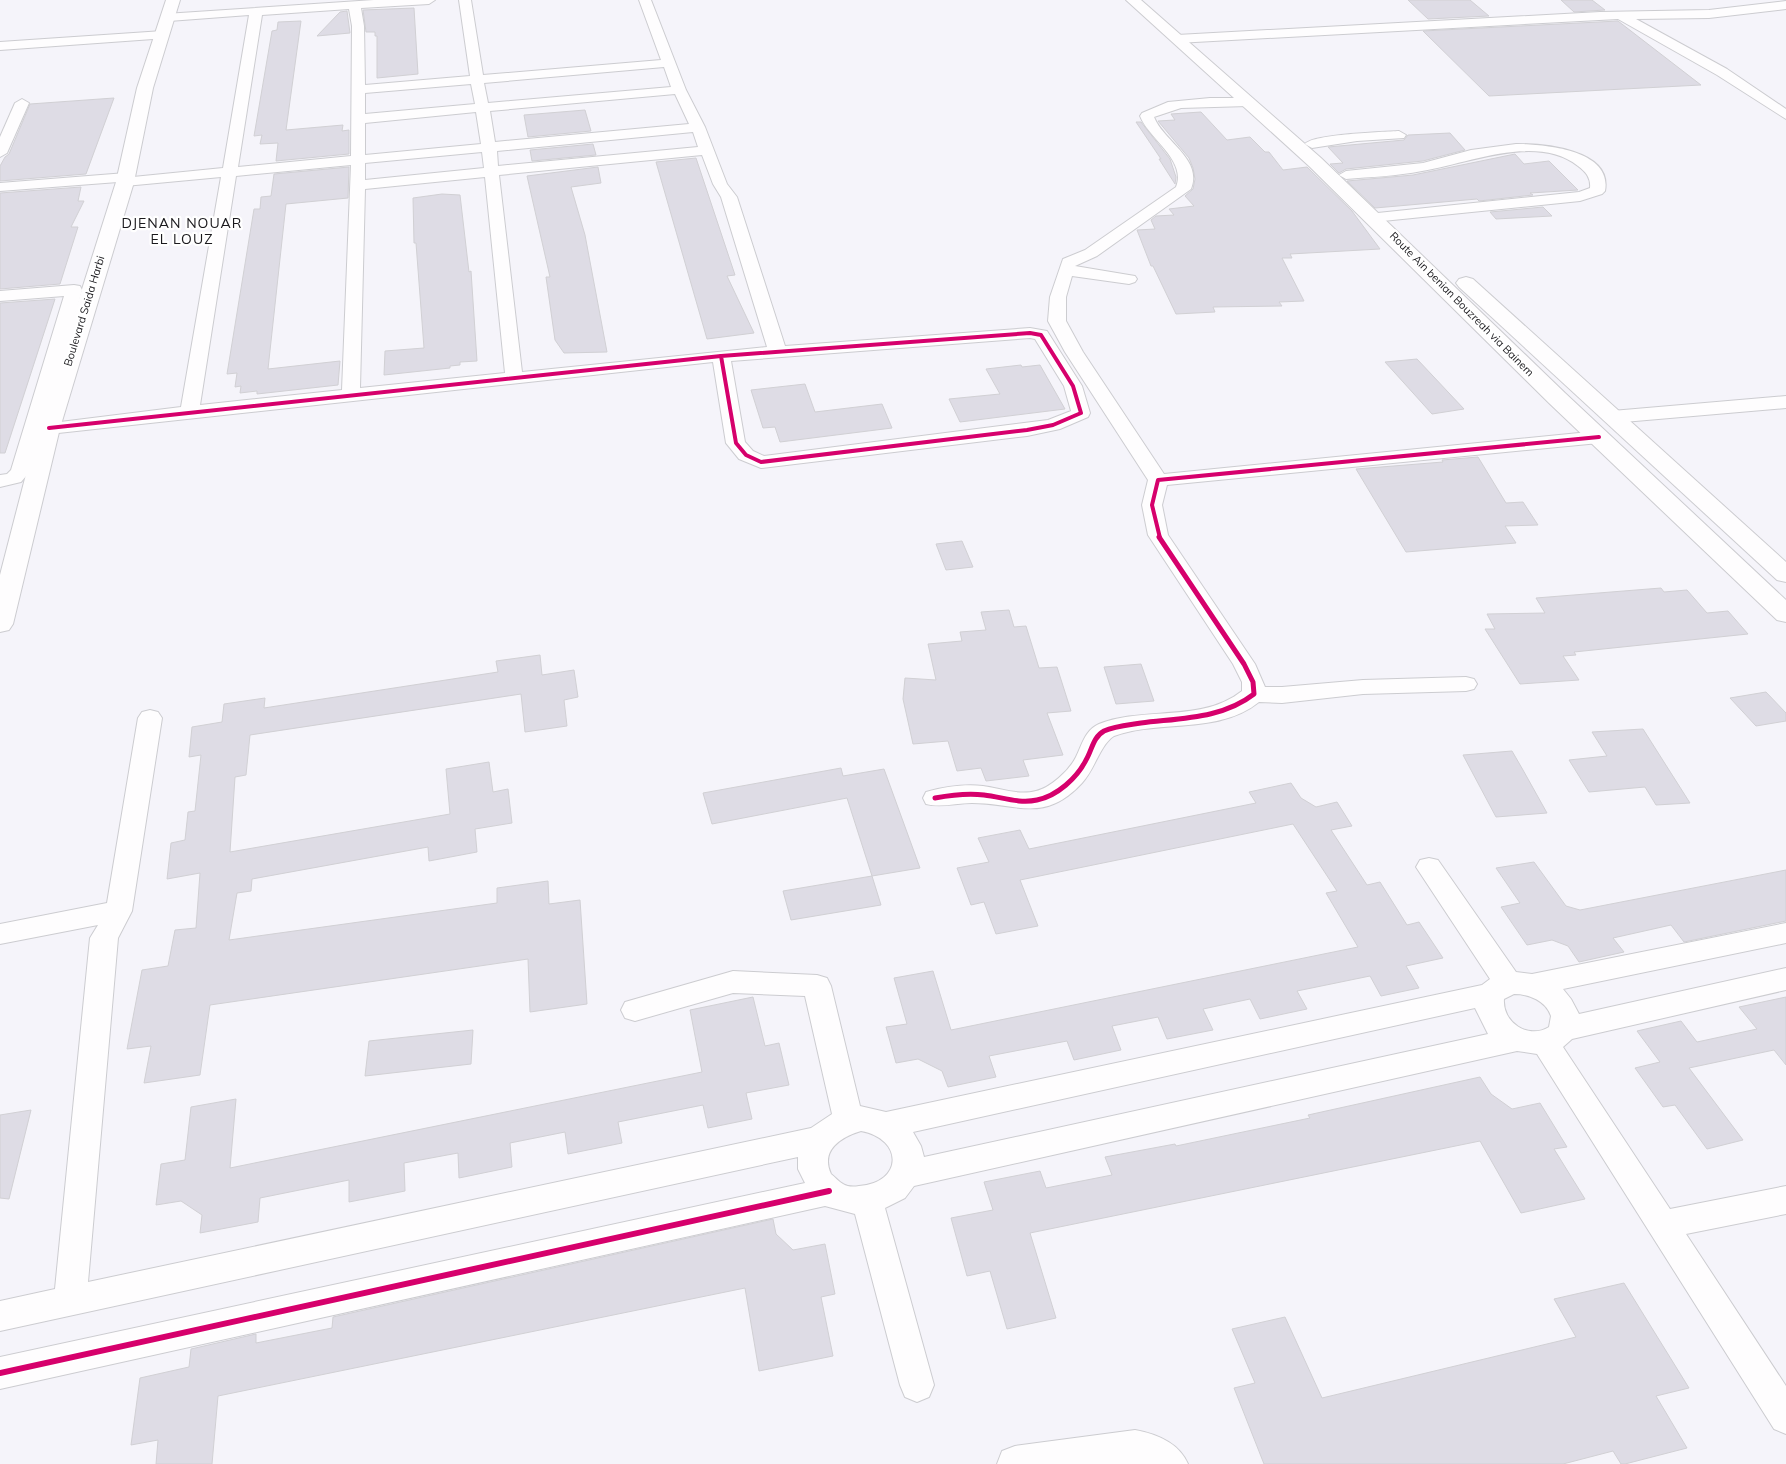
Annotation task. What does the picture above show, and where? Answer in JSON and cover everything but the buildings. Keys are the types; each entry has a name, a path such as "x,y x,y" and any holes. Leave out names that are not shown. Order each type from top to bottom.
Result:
{"main road":[{"name":"Route Ain benian Bouzreah via Bainem","path":"1133,0 1185,38 1312,144 1346,175 1383,216 1599,436 1786,614"},
{"name":"Route Ain benian Bouzreah via Bainem","path":"1150,0 1248,102 1383,216 1612,417 1786,575"},
{"name":"Boulevard Saida Harbi","path":"0,624 49,428 125,179 145,88 168,17"}],"street":[{"path":"0,46 168,17 428,0"},
{"path":"465,0 465,10 489,147 514,378"},
{"path":"645,0 679,90 698,127 720,184 729,197 777,350"},
{"path":"351,396 358,119 358,26 354,4"},
{"path":"1185,38 1536,21 1588,16 1709,14 1750,11 1763,4 1786,5"},
{"path":"1574,5 1588,16"},
{"path":"190,412 227,177 256,11"},
{"path":"1620,15 1722,72 1786,115"},
{"path":"358,90 669,63"},
{"path":"358,119 679,90"},
{"path":"1248,102 1189,104 1158,110 1149,114 1147,119 1150,124 1182,164 1186,172 1187,184 1183,189 1091,254 1069,262 1058,297 1057,321 1074,352 1158,480 1152,505 1158,535 1244,664 1253,682 1254,694"},
{"path":"0,153 22,104"},
{"path":"357,171 489,147 698,127"},
{"path":"1312,144 1358,137 1399,135"},
{"path":"1346,175 1422,167 1472,154 1519,148 1548,150 1568,154 1584,163 1597,180 1597,191 1580,196 1383,216"},
{"path":"0,187 125,179 227,177 357,171 491,173 708,150"},
{"path":"1066,270 1129,279"},
{"path":"0,285 95,274"},
{"path":"0,296 74,290 20,471 14,478 0,482"},
{"path":"1041,335 1057,321"},
{"path":"49,428 190,412 777,350 1030,333 1041,335 1073,386 1081,412 1053,425 1027,430 761,462 746,455 736,443 721,356"},
{"path":"1612,417 1786,402"},
{"path":"1158,480 1497,448 1599,436"},
{"path":"935,798 959,794 983,795 1027,802 1044,798 1062,788 1084,764 1090,746 1103,732 1135,724 1229,711 1247,701 1254,694 1282,695 1363,687 1466,684"},
{"path":"70,1301 104,938 119,911 150,718"},
{"path":"1429,867 1510,987"},
{"path":"0,934 119,911"},
{"path":"886,1125 1510,987 1786,933"},
{"path":"904,1175 1542,1037 1786,980"},
{"path":"635,1010 733,982 817,986 848,1120"},
{"path":"1542,1037 1566,1019 1562,1008 1544,990 1510,987 1487,1003 1488,1013 1495,1023 1542,1037 1786,1417"},
{"path":"848,1120 874,1120 886,1125 896,1132 903,1141 907,1164 904,1175 890,1192 867,1200 847,1200 829,1191 820,1183 814,1172 812,1161 819,1139 826,1130 848,1120"},
{"path":"0,1316 819,1139"},
{"path":"0,1373 829,1191"},
{"path":"867,1200 917,1385"},
{"path":"1662,1224 1786,1200"},
{"path":"1015,1464 1135,1448 1148,1450 1170,1464"}],"cycle path":[{"path":"49,428 721,356 1030,333 1041,335 1073,386 1081,413 1053,425 1027,430 761,462 746,455 736,443 721,356"},
{"path":"935,798 971,794 1022,801 1044,798 1061,788 1076,774 1084,764 1096,738 1106,731 1129,725 1208,715 1242,704 1254,694 1253,682 1244,664 1158,535 1152,505 1158,480 1599,437"},
{"path":"0,1373 829,1191"}],"district":[{"name":"DJENAN NOUAR EL LOUZ","path":"182,232"}]}
